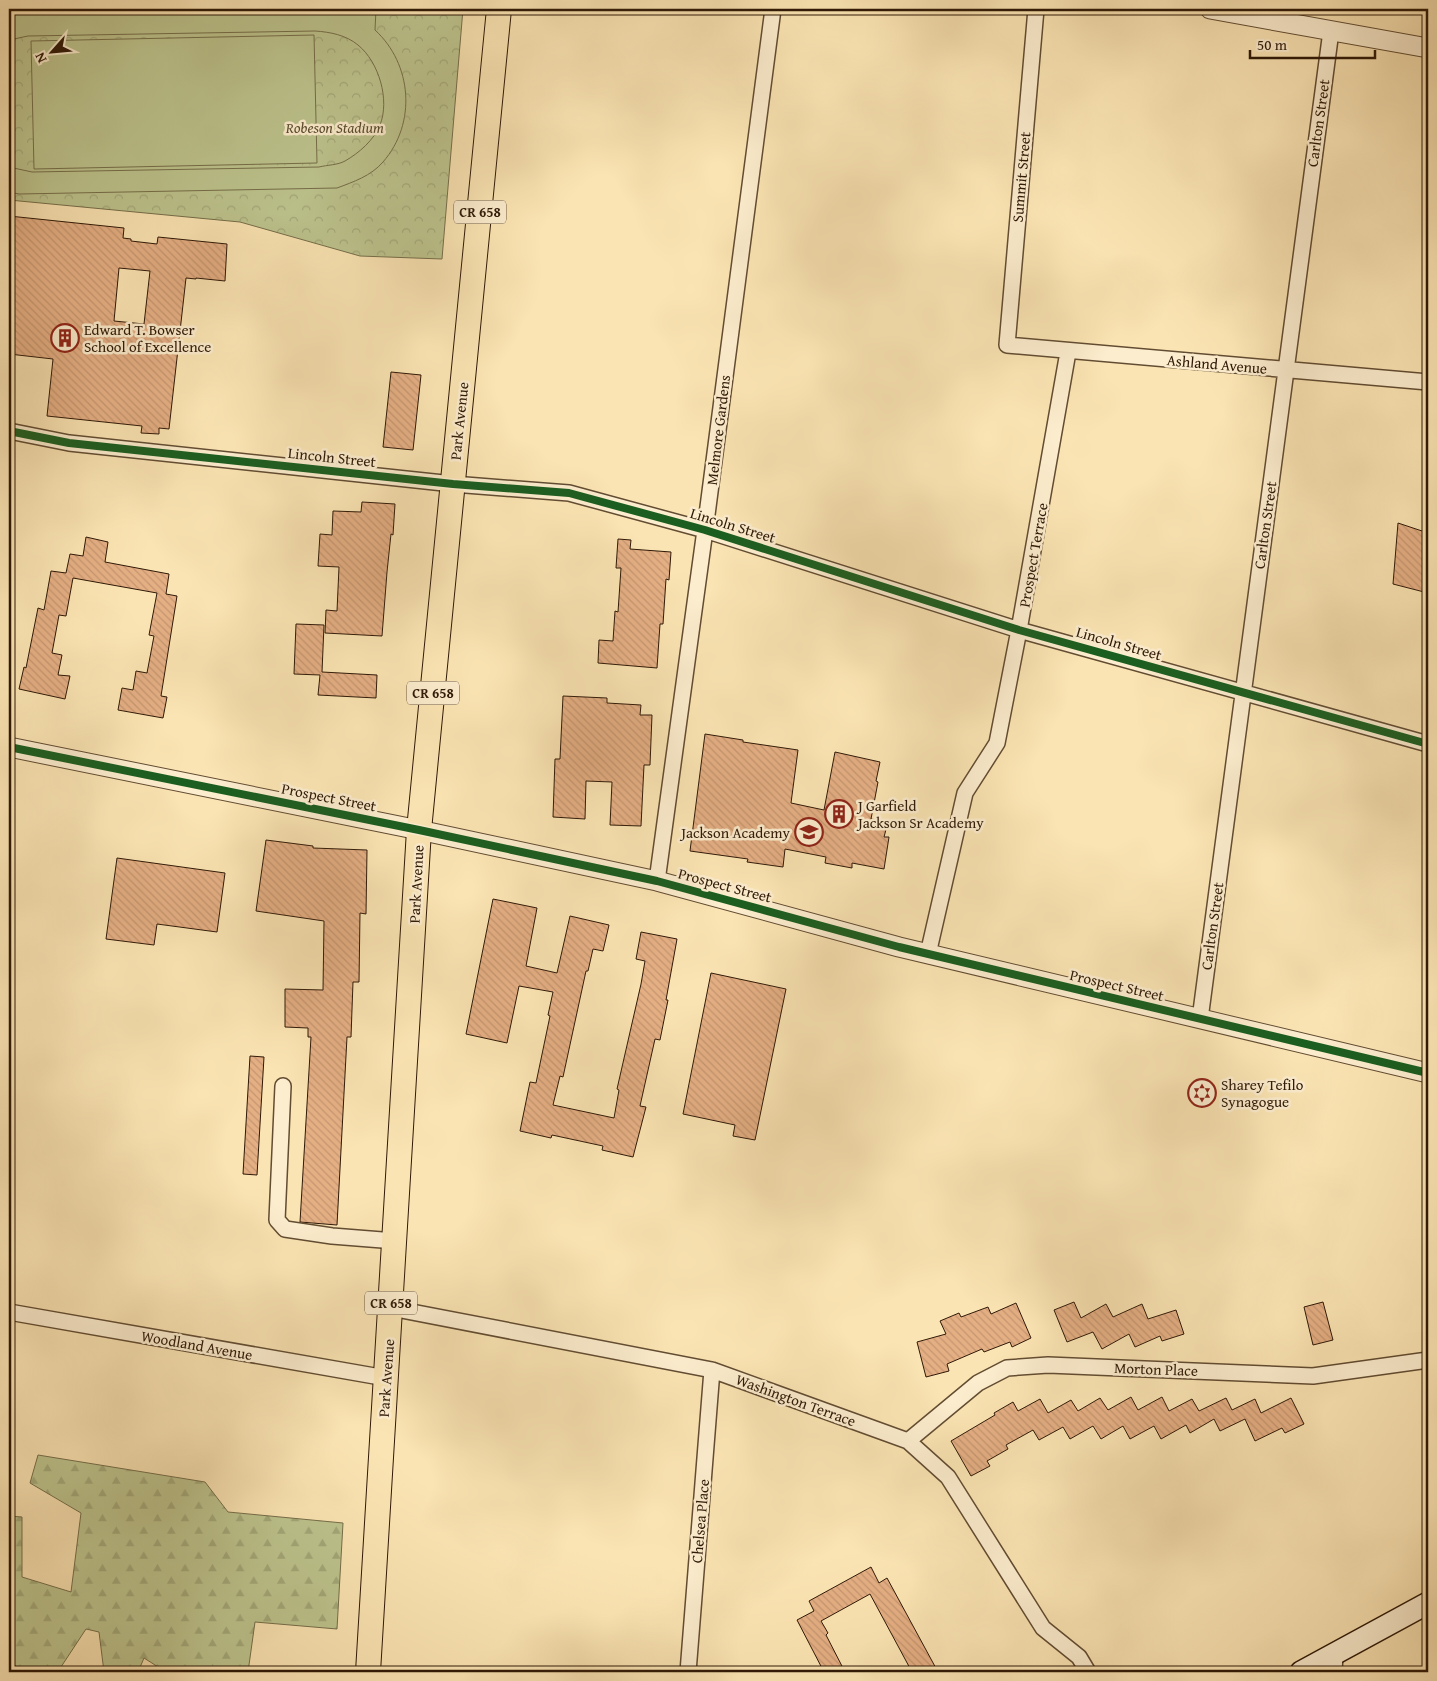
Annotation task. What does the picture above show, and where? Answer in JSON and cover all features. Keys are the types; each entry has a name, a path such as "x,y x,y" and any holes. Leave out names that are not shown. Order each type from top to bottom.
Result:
{"main road":[{"name":"Park Avenue","path":"368,1672 419,830 499,9"},
{"path":"1301,1672 1334,1663 1428,1603"}],"street":[{"name":"Melmore Gardens","path":"656,881 705,530 773,9"},
{"name":"Summit Street","path":"1006,345 1036,9"},
{"path":"1210,9 1428,48"},
{"name":"Carlton Street","path":"1200,1019 1330,31"},
{"name":"Ashland Avenue","path":"1006,345 1068,352 1428,382"},
{"name":"Prospect Terrace","path":"928,954 965,793 997,743 1068,352"},
{"name":"Lincoln Street","path":"9,431 69,442 453,484 569,493 705,530 1019,630 1428,744"},
{"name":"Prospect Street","path":"9,747 419,830 656,881 928,954 1428,1073"},
{"path":"283,1086 277,1220 285,1229 340,1237 395,1241"},
{"name":"Washington Terrace","path":"391,1308 712,1370 908,1441 948,1477 1043,1628 1079,1657 1088,1672"},
{"name":"Woodland Avenue","path":"9,1312 386,1378"},
{"name":"Morton Place","path":"908,1441 978,1383 1007,1368 1048,1365 1313,1376 1428,1360"},
{"name":"Chelsea Place","path":"688,1672 712,1370"}],"green space":[{"name":"Robeson Stadium","path":"9,9 463,9 442,259 360,256 240,222 9,200"},
{"path":"376,9 375,30 397,59 403,76 406,94 401,130 394,147 383,162 367,175 337,188 19,194 9,192 9,167 32,172 319,167 339,163 350,158 366,146 374,136 380,125 384,104 381,82 372,61 358,45 343,36 315,31 28,36 9,40 9,14"},
{"path":"314,35 317,163 34,169 31,41"},
{"path":"38,1455 205,1482 228,1512 343,1523 337,1629 255,1622 248,1672 166,1672 144,1658 138,1672 104,1672 99,1632 86,1629 59,1670 53,1672 23,1672 9,1660 9,1516 22,1517 22,1577 71,1592 81,1513 30,1483"}],"building":[{"name":"Edward T. Bowser School of Excellence","path":"9,216 124,228 123,238 131,239 131,241 157,244 158,237 227,244 225,281 186,278 169,429 159,428 159,434 141,433 142,426 47,416 53,359 9,354","holes":["119,268 150,271 144,324 114,321"]},
{"path":"391,372 421,375 413,450 383,447"},
{"path":"362,502 395,504 382,636 325,633 326,610 337,611 339,567 318,566 320,534 332,535 333,511 361,512"},
{"path":"1398,523 1428,533 1428,593 1393,584"},
{"path":"86,537 108,542 105,562 169,574 166,594 177,596 161,696 167,697 163,718 118,710 122,688 133,690 136,671 147,673 154,636 149,635 157,593 73,578 66,616 59,615 52,653 62,655 58,675 70,676 65,699 19,689 24,667 26,668 38,608 44,610 51,571 66,573 70,554 83,556"},
{"path":"618,539 631,540 630,549 671,552 669,580 666,579 663,624 660,624 657,668 598,663 599,640 613,641 615,611 618,612 621,568 616,568"},
{"path":"296,624 324,625 322,672 377,675 376,698 318,695 320,675 294,674"},
{"path":"563,696 607,698 607,703 641,705 640,715 652,715 650,765 644,765 641,826 610,825 612,782 586,781 585,819 553,817 555,759 560,759"},
{"path":"705,734 798,750 791,803 824,810 835,752 880,762 871,819 888,822 884,837 889,837 884,869 852,863 852,868 825,863 826,857 785,849 783,867 747,862 748,859 690,851"},
{"path":"266,840 313,846 313,848 367,850 366,914 360,913 359,982 353,982 351,1037 347,1037 337,1225 300,1222 311,1037 308,1037 308,1028 285,1027 285,989 323,990 324,921 256,911"},
{"path":"117,858 225,873 217,932 157,924 154,945 106,939"},
{"path":"493,899 537,908 526,966 557,973 570,916 609,925 603,951 593,949 588,971 586,971 563,1077 560,1076 553,1105 614,1118 619,1090 617,1089 645,961 636,959 641,932 677,939 660,1040 655,1039 640,1106 646,1107 633,1157 602,1150 603,1146 552,1135 551,1138 520,1131 530,1082 536,1083 553,992 519,986 507,1043 466,1034"},
{"path":"711,973 786,989 755,1140 733,1136 735,1125 683,1114"},
{"path":"250,1056 264,1057 257,1175 243,1174"},
{"path":"1074,1302 1081,1318 1106,1304 1113,1317 1142,1304 1148,1319 1176,1310 1184,1334 1162,1341 1160,1336 1135,1347 1129,1334 1102,1349 1093,1332 1067,1342 1054,1310"},
{"path":"1323,1302 1333,1340 1313,1345 1304,1307"},
{"path":"1016,1303 1031,1338 1012,1347 1010,1342 984,1352 982,1349 947,1364 949,1371 926,1377 917,1342 946,1334 940,1321 959,1313 961,1317 988,1307 991,1314"},
{"path":"1131,1397 1138,1410 1162,1397 1169,1411 1192,1399 1199,1411 1226,1398 1232,1410 1255,1399 1261,1413 1291,1398 1304,1424 1285,1433 1282,1428 1255,1441 1245,1419 1220,1431 1214,1419 1190,1433 1186,1425 1161,1439 1154,1426 1130,1439 1123,1426 1101,1439 1093,1426 1070,1439 1063,1427 1039,1440 1033,1430 1006,1445 1008,1449 987,1461 990,1466 971,1476 951,1441 1013,1402 1018,1411 1040,1399 1048,1413 1071,1400 1078,1411 1100,1398 1108,1410"},
{"path":"871,1567 879,1583 887,1578 938,1672 912,1672 870,1594 821,1621 845,1672 824,1672 797,1620 814,1611 809,1601"}],"cycle path":[{"path":"9,431 69,443 453,484 569,493 705,530 1019,630 1428,744"},
{"path":"9,747 419,830 657,881 899,947 1428,1073"}],"place":[{"name":"Edward T. Bowser School of Excellence","path":"65,338"},
{"name":"J Garfield Jackson Sr Academy","path":"839,814"},
{"name":"Jackson Academy","path":"809,832"},
{"name":"Sharey Tefilo Synagogue","path":"1202,1093"}]}
